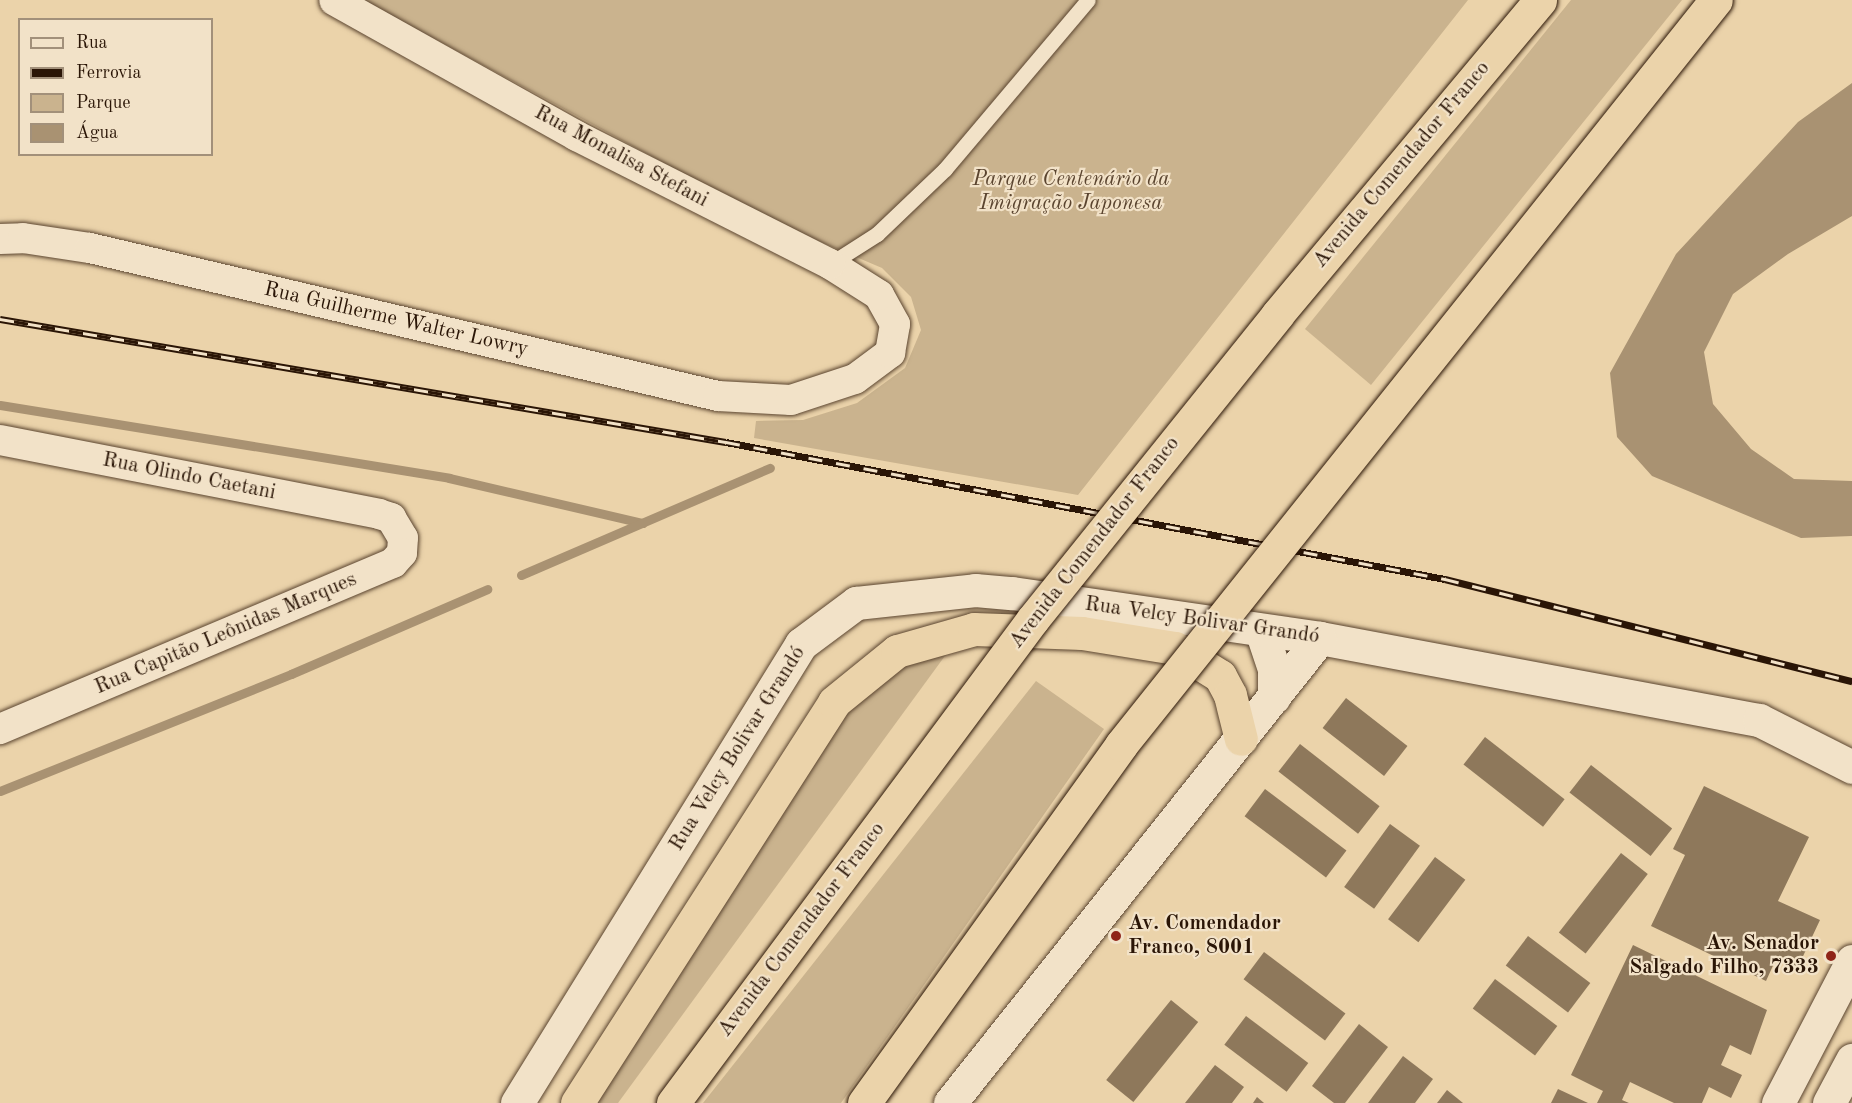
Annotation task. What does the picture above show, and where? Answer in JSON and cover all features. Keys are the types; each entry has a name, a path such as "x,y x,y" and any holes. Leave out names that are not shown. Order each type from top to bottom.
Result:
{"highway":[{"name":"Avenida Comendador Franco","path":"674,1103 1033,619 1277,315 1540,0"},
{"path":"864,1103 1121,745 1716,0"},
{"path":"577,1103 834,702 897,651 974,630 1082,633 1175,648 1220,676 1230,695 1241,739"}],"street":[{"name":"Rua Monalisa Stefani","path":"334,0 577,136 830,264 879,295 895,324"},
{"name":"Rua Guilherme Walter Lowry","path":"0,239 23,237 90,248 718,396 791,400 855,379 890,353 895,324"},
{"name":"Rua Olindo Caetani","path":"0,440 379,514"},
{"name":"Rua Capitão Leônidas Marques","path":"0,729 393,563 402,553 403,538 391,518 379,514"},
{"name":"Rua Velcy Bolivar Grandó","path":"517,1103 801,644 856,603 975,590 1012,592 1320,638 1759,720 1852,767"},
{"path":"1261,630 1274,669 1274,697"},
{"path":"950,1103 1320,638"},
{"path":"1778,1103 1852,962"},
{"path":"1829,1103 1852,1060"}],"lane":[{"path":"830,264 877,234 945,169 1088,0"}],"green space":[{"name":"Parque Centenário da Imigração Japonesa","path":"363,0 1468,0 1078,495 754,438 756,421 803,420 857,403 905,368 921,330 911,297 882,268 767,219"},
{"path":"1571,0 1682,0 1371,385 1305,329"},
{"path":"950,649 618,1103 594,1103 830,731 880,667"},
{"path":"1036,681 1104,729 841,1103 703,1103"}],"water":[{"path":"1852,83 1852,216 1788,254 1733,294 1704,352 1713,404 1751,449 1794,479 1852,481 1852,536 1801,538 1652,476 1617,437 1610,373 1676,254 1798,122"}],"building":[{"path":"1346,698 1407,746 1384,776 1323,728"},
{"path":"1485,737 1565,799 1543,827 1463,765"},
{"path":"1300,744 1380,806 1358,834 1278,772"},
{"path":"1591,765 1672,828 1651,856 1569,793"},
{"path":"1704,786 1809,837 1778,901 1820,920 1797,969 1776,959 1766,981 1651,926 1685,855 1673,849"},
{"path":"1265,789 1346,850 1326,878 1245,816"},
{"path":"1390,824 1420,846 1374,909 1344,887"},
{"path":"1621,853 1648,874 1586,954 1559,933"},
{"path":"1435,857 1465,880 1418,942 1388,919"},
{"path":"1528,936 1590,983 1568,1012 1506,966"},
{"path":"1633,945 1767,1010 1751,1055 1730,1045 1721,1065 1742,1075 1731,1098 1709,1087 1702,1103 1674,1103 1630,1082 1622,1100 1629,1103 1597,1103 1603,1091 1571,1075"},
{"path":"1264,952 1345,1013 1325,1041 1244,979"},
{"path":"1495,979 1557,1026 1535,1055 1473,1009"},
{"path":"1171,1000 1198,1022 1133,1102 1106,1080"},
{"path":"1246,1016 1308,1063 1287,1092 1224,1045"},
{"path":"1359,1024 1388,1047 1345,1103 1334,1103 1312,1086"},
{"path":"1403,1056 1433,1079 1415,1103 1368,1103"},
{"path":"1215,1065 1244,1087 1232,1103 1185,1103"},
{"path":"1558,1089 1588,1103 1551,1103"},
{"path":"1447,1090 1463,1103 1437,1103"},
{"path":"1257,1097 1264,1103 1253,1103"}],"waterway":[{"path":"0,405 449,478 643,523"},
{"path":"521,575 770,468"},
{"path":"0,791 291,674 487,589"}],"railway":[{"path":"0,319 726,442 1445,579 1852,681"}],"place":[{"name":"Av. Comendador Franco, 8001","path":"1116,936"},
{"name":"Av. Senador Salgado Filho, 7333","path":"1831,956"}]}
